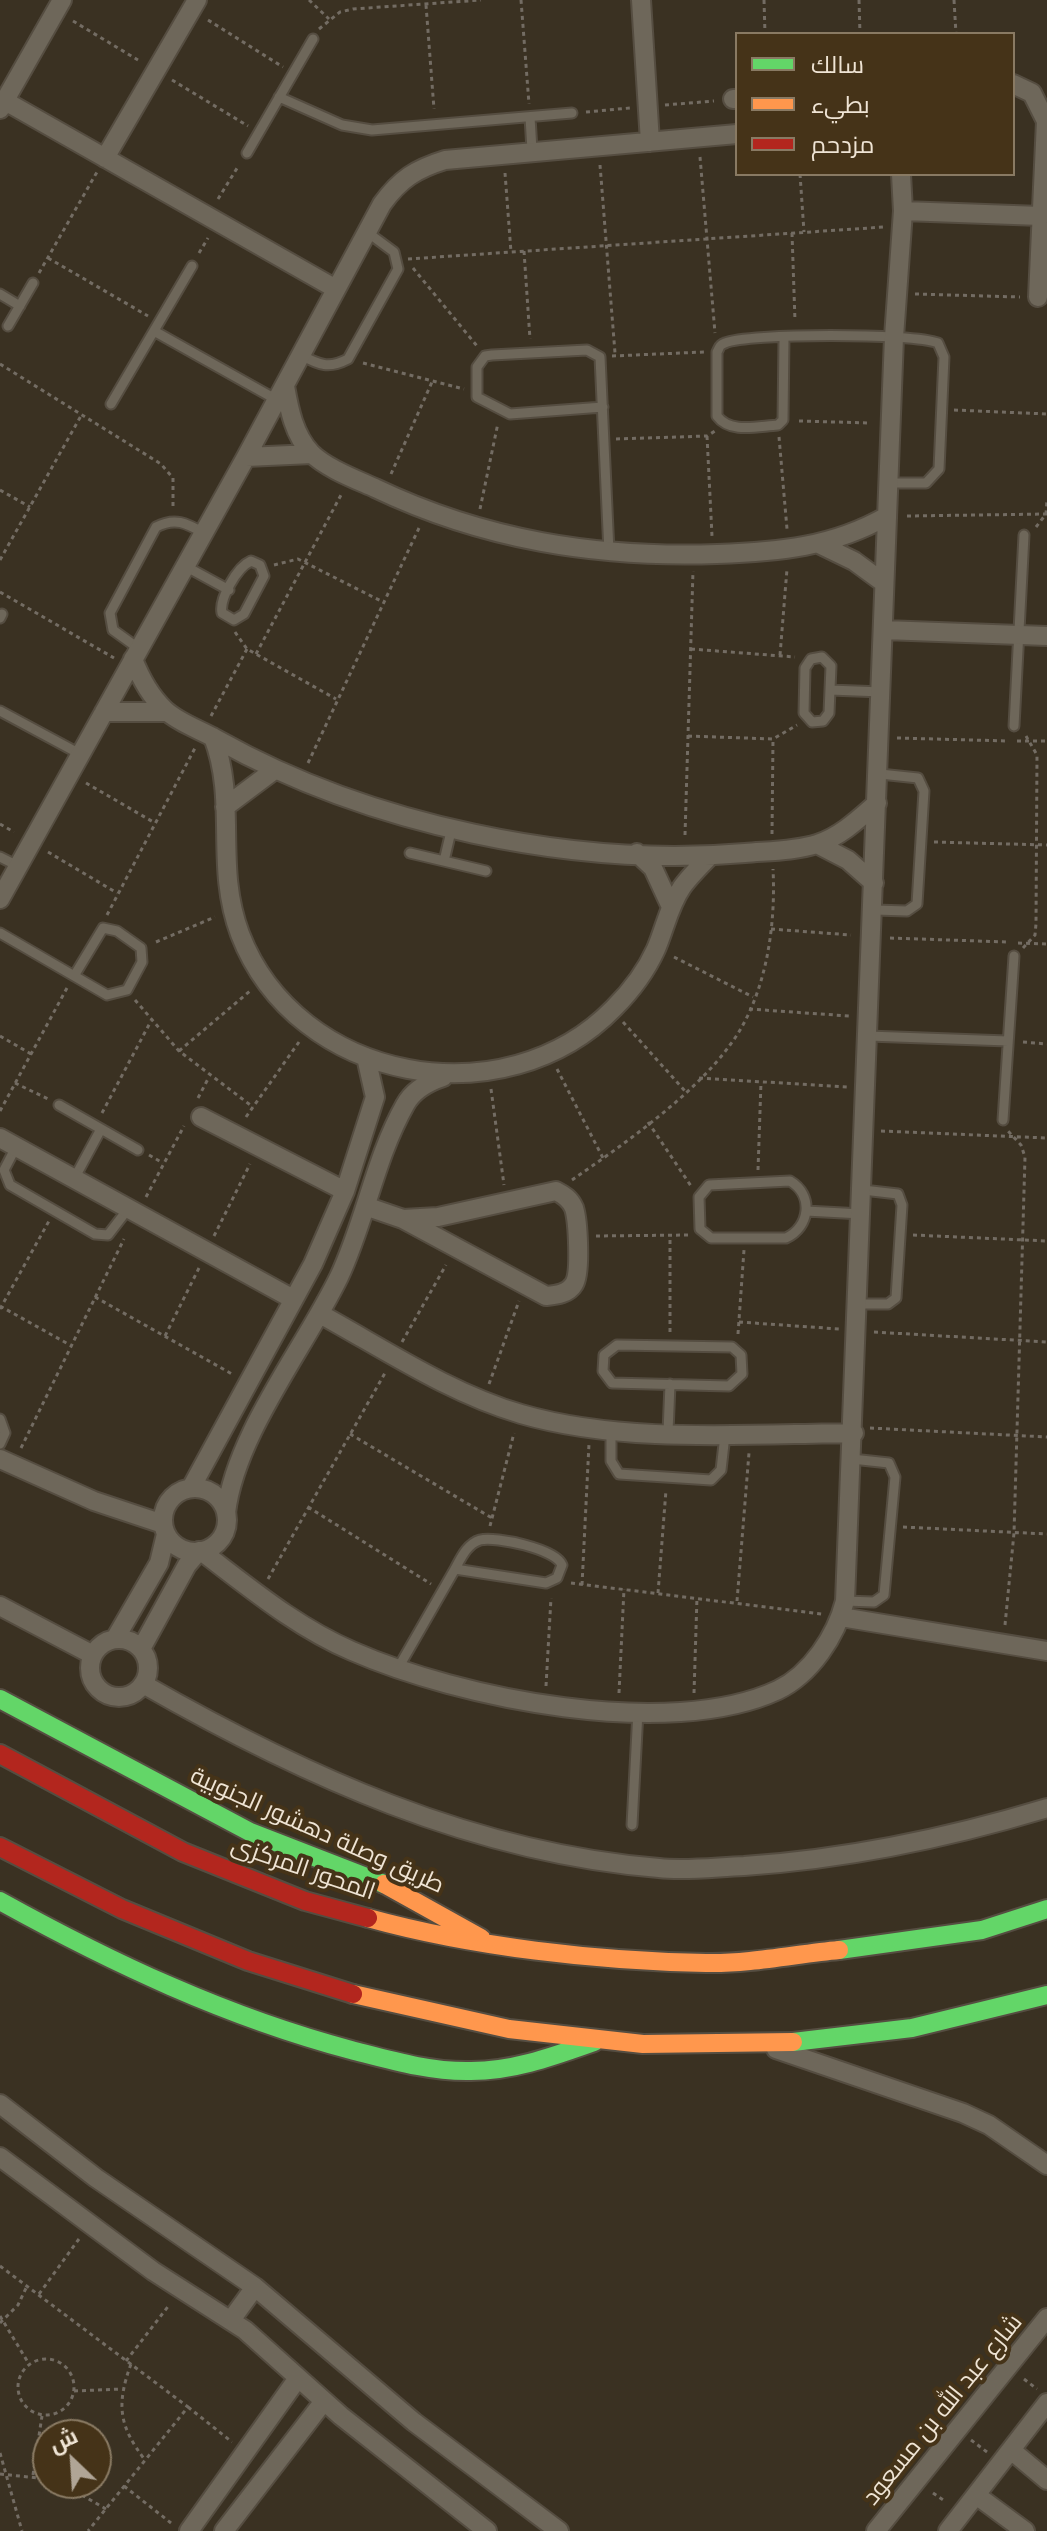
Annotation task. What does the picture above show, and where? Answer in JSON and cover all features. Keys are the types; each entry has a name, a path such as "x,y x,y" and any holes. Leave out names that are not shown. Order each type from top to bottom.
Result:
{"main road":[{"name":"طريق وصلة دهشور الجنوبية","path":"0,1699 250,1832 396,1889 486,1942"},
{"name":"المحور المركزى","path":"0,1754 183,1852 305,1901 396,1926 486,1942 614,1957 709,1963 889,1945 982,1930 1047,1909"},
{"path":"0,1847 140,1920 265,1969 421,2013 594,2042 758,2043 865,2037 970,2018 1047,1995"},
{"path":"0,1901 82,1947 198,2001 277,2030 413,2066 458,2072 505,2069 594,2042"}],"street":[{"path":"62,0 2,105 105,158 336,289"},
{"path":"641,0 650,142"},
{"path":"105,158 194,3"},
{"path":"1015,85 1032,93 1046,121 1038,297"},
{"path":"0,899 246,457 367,232 398,182 420,167 445,160 735,134"},
{"path":"6,1462 165,1529 180,1548 200,1551 301,1626 397,1670 454,1688 545,1705 618,1712 694,1710 748,1702 780,1689 807,1670 843,1609 854,1430 880,774 888,483 903,218 901,176"},
{"path":"903,218 1041,216"},
{"path":"281,393 293,422 312,454 351,477 427,513 475,528 563,548 703,554 789,549 821,545 855,533 887,516"},
{"path":"246,457 312,454"},
{"path":"821,545 854,561 884,583"},
{"path":"884,630 1047,636"},
{"path":"133,658 147,687 167,712 273,771 343,797 452,827 562,847 710,856 817,844 849,826 877,803"},
{"path":"104,712 167,712"},
{"path":"208,734 223,771 223,847 233,910 251,957 264,979 310,1026 366,1057 406,1070 447,1076 489,1073 549,1055 572,1043 631,991 656,948 681,888 710,856"},
{"path":"225,807 273,771"},
{"path":"817,844 848,860 874,883"},
{"path":"637,853 653,868 671,907"},
{"path":"115,1639 159,1563 167,1504 173,1497 191,1488 319,1252 345,1191 375,1097 366,1057"},
{"path":"141,1649 187,1565 200,1551 218,1541 226,1523 243,1451 320,1314 368,1207 407,1101 418,1090 447,1076"},
{"path":"194,1113 345,1191"},
{"path":"8,1142 293,1299"},
{"path":"368,1207 403,1219 546,1296 562,1294 574,1284 578,1268 574,1208 568,1197 556,1191 438,1217 403,1219"},
{"path":"320,1314 483,1401 519,1413 590,1429 751,1434 854,1430"},
{"path":"191,1488 209,1492 223,1505 226,1513"},
{"path":"0,1606 93,1655"},
{"path":"843,1609 1003,1645 1047,1651"},
{"path":"115,1639 129,1641 141,1649 147,1670 143,1684 123,1696 101,1690 92,1678 93,1655 102,1644 115,1639"},
{"path":"143,1684 262,1751 379,1802 526,1845 660,1869 772,1864 870,1851 939,1838 1047,1808"},
{"path":"758,2043 944,2105 989,2125 1047,2165"},
{"path":"0,2104 96,2178 255,2287 414,2422 559,2531"},
{"path":"0,2157 89,2226 231,2320 324,2401 487,2531"},
{"path":"231,2320 255,2287"},
{"name":"شارع عبد الله بن مسعود","path":"876,2531 1047,2318"},
{"path":"189,2531 298,2378"},
{"path":"948,2531 1047,2400"},
{"path":"224,2531 324,2401"},
{"path":"269,2420 278,2417 288,2420 294,2429 294,2439"},
{"path":"1006,2456 1047,2480"},
{"path":"976,2495 1025,2531"}],"lane":[{"path":"247,153 313,39"},
{"path":"279,97 342,125 372,130 572,113"},
{"path":"530,117 532,150"},
{"path":"301,355 320,365 338,364 348,359 398,269 401,259 367,232"},
{"path":"111,404 192,266"},
{"path":"8,326 33,283"},
{"path":"0,294 20,306"},
{"path":"156,327 281,393"},
{"path":"784,338 780,423 730,428 722,423 717,416 717,352 728,341 795,337 894,337 938,343 944,357 936,475 926,483 888,483"},
{"path":"603,407 510,414 481,401 475,391 477,367 485,356 587,350 600,357 603,407 609,552"},
{"path":"133,658 113,630 110,613 156,527 172,520 182,521 204,533"},
{"path":"1014,726 1024,535"},
{"path":"246,562 255,562 264,572 244,614 234,620 224,616 220,609 229,590 246,562"},
{"path":"185,566 229,590"},
{"path":"822,657 829,662 827,718 818,722 805,717 806,665 811,659 822,657"},
{"path":"830,690 882,692"},
{"path":"0,711 80,754"},
{"path":"875,910 907,911 917,904 924,791 918,778 880,774"},
{"path":"444,861 452,827"},
{"path":"410,853 486,871"},
{"path":"0,857 18,866"},
{"path":"0,933 74,976 107,995 127,990 142,962 141,948 110,928 98,933 74,976"},
{"path":"1003,1120 1014,956"},
{"path":"869,1027 1008,1041"},
{"path":"59,1105 138,1150"},
{"path":"74,1179 98,1127"},
{"path":"8,1142 4,1170 6,1181 54,1211 101,1236 114,1230 132,1211"},
{"path":"790,1181 798,1185 807,1201 801,1228 786,1238 711,1238 705,1235 697,1221 699,1197 709,1185 757,1182 790,1181"},
{"path":"858,1304 888,1304 896,1298 901,1235 902,1205 898,1194 863,1190"},
{"path":"806,1211 862,1214"},
{"path":"611,1346 732,1347 737,1350 743,1361 742,1374 735,1383 612,1383 603,1371 604,1355 611,1346"},
{"path":"668,1432 670,1384"},
{"path":"0,1419 5,1433 0,1444"},
{"path":"611,1431 614,1470 625,1476 711,1480 718,1475 723,1464 725,1433"},
{"path":"843,1609 874,1602 884,1595 892,1526 894,1469 882,1460 852,1459"},
{"path":"397,1670 442,1591 455,1569 470,1545 487,1539 554,1553 562,1565 552,1581 455,1569"},
{"path":"632,1825 638,1711"}],"path":[{"path":"309,0 329,19"},
{"path":"379,0 380,7"},
{"path":"313,39 329,19 353,9 481,0"},
{"path":"521,0 530,117"},
{"path":"764,0 765,32"},
{"path":"859,0 860,32"},
{"path":"954,0 956,32"},
{"path":"194,3 293,73"},
{"path":"426,4 436,125"},
{"path":"600,357 717,352 698,138"},
{"path":"598,145 615,356"},
{"path":"192,266 212,219 247,153"},
{"path":"503,153 511,252"},
{"path":"33,283 105,158"},
{"path":"800,176 804,232"},
{"path":"401,259 792,233 903,218"},
{"path":"792,233 795,337"},
{"path":"524,251 531,353"},
{"path":"47,258 156,327"},
{"path":"401,259 485,356"},
{"path":"897,294 1038,297"},
{"path":"348,359 475,391"},
{"path":"0,364 169,472 174,484 172,520"},
{"path":"384,492 432,380"},
{"path":"942,410 1047,414"},
{"path":"475,528 501,411"},
{"path":"0,560 82,414"},
{"path":"604,440 707,436 722,423"},
{"path":"780,655 789,549 780,423 891,424"},
{"path":"685,855 691,649 703,554 707,436"},
{"path":"256,654 351,477"},
{"path":"0,490 30,507"},
{"path":"1024,535 1047,514 1047,499"},
{"path":"299,781 427,513"},
{"path":"887,516 1047,514"},
{"path":"264,572 291,559 384,602"},
{"path":"0,592 133,658"},
{"path":"234,620 236,636 247,649 338,700"},
{"path":"98,933 155,823 208,734 247,649"},
{"path":"691,649 780,655 806,665"},
{"path":"688,736 773,739 805,717"},
{"path":"1014,726 1030,741 1037,755 1036,924 1030,943 1014,956"},
{"path":"881,738 1047,741"},
{"path":"556,1191 603,1158 699,1078 731,1044 749,1009 771,929 775,900 773,739"},
{"path":"69,773 155,823"},
{"path":"0,824 118,894"},
{"path":"922,841 1047,845"},
{"path":"141,948 233,910"},
{"path":"771,929 873,937 1047,944"},
{"path":"656,948 754,998"},
{"path":"0,1111 74,976"},
{"path":"179,1051 264,979"},
{"path":"127,990 179,1051 209,1077 253,1107"},
{"path":"749,1009 869,1027"},
{"path":"612,1010 685,1091"},
{"path":"98,1127 151,1021"},
{"path":"234,1133 310,1026"},
{"path":"0,1036 32,1054"},
{"path":"1008,1041 1047,1044"},
{"path":"549,1055 603,1158"},
{"path":"489,1073 506,1200"},
{"path":"6,1462 71,1346 132,1211 194,1113 209,1077"},
{"path":"699,1078 866,1089"},
{"path":"757,1182 761,1082"},
{"path":"15,1083 59,1105"},
{"path":"1003,1120 1021,1145 1025,1157 1014,1533 1003,1645"},
{"path":"648,1122 699,1197"},
{"path":"865,1130 1047,1138"},
{"path":"54,1211 0,1307 71,1346"},
{"path":"670,1235 670,1346"},
{"path":"577,1237 705,1235"},
{"path":"901,1235 1047,1241"},
{"path":"737,1350 744,1238"},
{"path":"259,1595 456,1248"},
{"path":"483,1401 525,1287"},
{"path":"95,1297 249,1383"},
{"path":"739,1322 1047,1342"},
{"path":"487,1539 519,1413"},
{"path":"582,1585 590,1429"},
{"path":"854,1430 1047,1437"},
{"path":"350,1434 492,1518"},
{"path":"737,1601 751,1434"},
{"path":"658,1593 666,1478"},
{"path":"308,1507 442,1591"},
{"path":"892,1526 1047,1534"},
{"path":"545,1705 552,1581 843,1609"},
{"path":"618,1712 624,1589"},
{"path":"694,1710 697,1597"},
{"path":"39,2295 89,2226"},
{"path":"0,2266 246,2452"},
{"path":"2,2322 18,2305 27,2286"},
{"path":"126,2361 182,2288"},
{"path":"0,2316 29,2364"},
{"path":"41,2360 58,2362 71,2374 74,2391 60,2412 42,2416 26,2408 18,2393 20,2376 29,2364 41,2360"},
{"path":"131,2364 122,2389 121,2415 129,2439 145,2460"},
{"path":"1008,2367 1047,2400"},
{"path":"74,2391 122,2389"},
{"path":"88,2531 188,2407"},
{"path":"958,2430 1006,2456"},
{"path":"0,2453 22,2531"},
{"path":"0,2474 32,2475"},
{"path":"917,2481 962,2513"},
{"path":"124,2486 181,2531"},
{"path":"89,2499 106,2509"}],"traffic: fast":[{"path":"0,1699 250,1832 384,1884"},
{"path":"0,1901 128,1967 215,2005 305,2037 395,2061 440,2070 487,2070 534,2062 594,2042"},
{"path":"839,1950 982,1930 1047,1909"},
{"path":"793,2042 912,2028 1047,1995"}],"traffic: slow":[{"path":"384,1884 481,1938"},
{"path":"368,1918 450,1937 536,1951 664,1962 723,1963 839,1950"},
{"path":"353,1994 509,2029 643,2044 793,2042"}],"traffic: jam":[{"path":"0,1754 183,1852 305,1901 368,1918"},
{"path":"0,1847 122,1909 248,1961 353,1994"}]}
